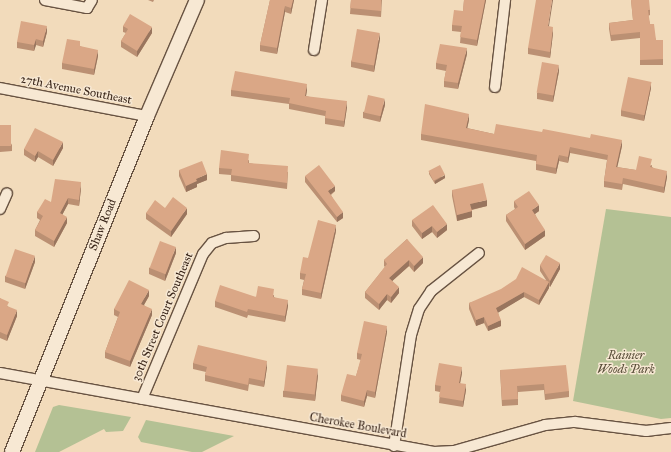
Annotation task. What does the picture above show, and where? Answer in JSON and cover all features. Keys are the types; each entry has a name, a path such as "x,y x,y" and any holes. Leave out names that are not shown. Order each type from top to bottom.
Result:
{"main road":[{"name":"Shaw Road","path":"12,452 147,116 197,0"}],"street":[{"path":"45,0 89,4"},
{"path":"314,50 322,0"},
{"path":"495,87 502,47 506,0"},
{"name":"27th Avenue Southeast","path":"0,88 147,116"},
{"path":"0,209 7,193"},
{"name":"30th Street Court Southeast","path":"142,399 203,254 212,243 226,238 254,236"},
{"path":"394,446 411,335 419,309 431,291 479,253"},
{"name":"Cherokee Boulevard","path":"0,373 394,446 434,452 454,451 545,425 575,422 646,431 671,428"}],"green space":[{"name":"Rainier Woods Park","path":"606,209 671,217 671,418 661,419 573,401"},
{"path":"59,405 131,417 123,431 106,432 104,429 59,452 35,452 53,407"},
{"path":"146,420 234,436 202,452 192,452 141,442 138,437"}],"building":[{"path":"270,0 293,0 291,8 285,6 277,48 260,45"},
{"path":"351,0 381,0 381,11 350,8"},
{"path":"464,0 485,0 477,40 460,37 462,26 452,25 454,10 463,11"},
{"path":"536,0 552,0 548,26 553,27 550,52 528,48"},
{"path":"631,0 649,0 650,10 648,10 650,24 654,24 656,40 663,40 663,59 640,60 640,32 611,35 609,23 633,20"},
{"path":"130,14 152,27 137,51 121,41 128,29 123,26"},
{"path":"21,21 47,26 43,41 36,39 34,45 17,42"},
{"path":"357,29 380,33 374,65 351,61"},
{"path":"67,39 80,41 80,46 98,50 94,69 62,63"},
{"path":"440,44 467,48 458,83 444,81 447,65 436,63"},
{"path":"542,62 559,65 553,95 537,93"},
{"path":"235,71 307,84 305,96 347,101 344,121 325,118 326,111 289,103 290,98 231,90"},
{"path":"628,77 651,82 644,115 621,110"},
{"path":"368,95 385,99 381,116 364,113"},
{"path":"425,104 469,114 466,128 494,134 496,124 542,132 543,129 590,138 591,134 622,140 616,167 636,170 639,156 652,159 650,167 667,171 664,187 623,178 622,184 604,181 608,155 570,147 568,157 559,155 556,168 536,164 537,155 421,134"},
{"path":"0,125 11,125 11,146 0,146"},
{"path":"35,128 63,142 53,160 38,151 35,156 24,149"},
{"path":"221,150 249,154 248,163 288,166 287,183 231,175 232,169 219,168"},
{"path":"202,161 207,174 186,186 179,170"},
{"path":"319,165 335,186 328,191 343,212 337,217 305,176"},
{"path":"440,165 445,175 433,181 428,171"},
{"path":"55,179 81,182 79,200 68,198 60,213 67,217 54,241 35,230 43,216 37,212 45,199 51,202"},
{"path":"483,183 487,200 470,204 472,211 457,215 452,190"},
{"path":"529,191 539,205 532,210 545,230 525,244 506,215 518,207 514,201"},
{"path":"173,197 187,208 171,231 146,213 155,200 165,208"},
{"path":"433,205 447,224 437,232 432,226 422,233 412,220"},
{"path":"318,220 336,225 321,293 302,289 306,274 300,273 303,257 308,258"},
{"path":"407,239 423,257 414,266 409,260 389,278 399,287 391,297 387,294 379,304 365,292 387,264 384,260"},
{"path":"160,241 176,247 165,274 150,268"},
{"path":"15,249 35,256 25,283 6,276"},
{"path":"546,255 560,263 550,281 540,265"},
{"path":"522,267 549,282 539,300 524,292 496,308 501,320 488,326 484,317 476,320 469,303 501,289 516,279"},
{"path":"129,280 149,290 141,304 152,309 130,361 105,352 120,312 114,309"},
{"path":"220,285 256,297 258,286 274,289 273,297 288,300 285,316 248,309 247,312 215,301"},
{"path":"0,298 9,302 7,306 17,310 7,335 0,332"},
{"path":"364,321 387,326 375,392 367,390 364,401 341,395 347,374 356,376 362,354 357,353"},
{"path":"198,345 267,361 264,381 249,378 248,385 205,375 207,367 193,363"},
{"path":"439,363 462,367 459,383 466,384 463,401 439,397 441,386 435,385"},
{"path":"287,365 318,369 315,395 284,391"},
{"path":"566,365 569,391 545,394 544,384 517,386 518,399 502,400 500,370"}]}
